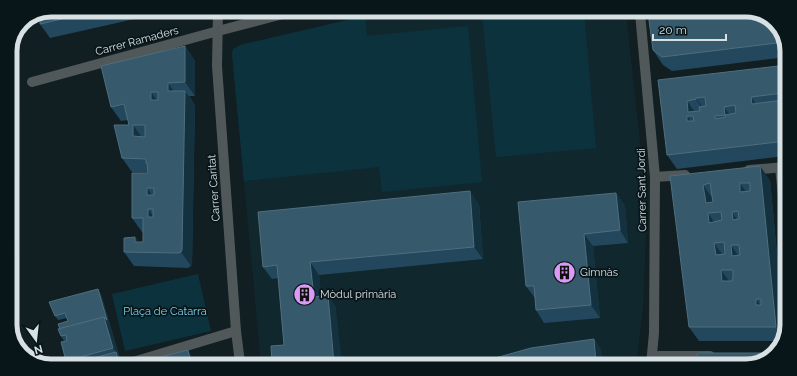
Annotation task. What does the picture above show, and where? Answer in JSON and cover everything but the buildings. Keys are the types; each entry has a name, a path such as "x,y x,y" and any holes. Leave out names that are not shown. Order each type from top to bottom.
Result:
{"street":[{"name":"Carrer Caritat","path":"218,17 217,66 236,331 240,359"},
{"name":"Carrer Ramaders","path":"32,82 271,17"},
{"name":"Carrer Sant Jordi","path":"641,17 652,85 656,177 654,333 652,359"},
{"path":"741,170 780,167"},
{"path":"656,177 694,174"},
{"path":"143,359 236,331"},
{"path":"678,359 716,356"}],"shaded area":[{"path":"360,17 626,17 647,206 643,311 637,359 261,359 232,54 233,49 240,45"}],"green space":[{"path":"361,17 365,17 367,36 468,26 482,182 382,192 379,167 244,181 232,54 233,49 240,45"},
{"path":"482,17 584,17 596,148 496,157"},
{"name":"Plaça de Catarra","path":"198,274 211,331 125,351 112,294"}],"place":[{"name":"Gimnàs","path":"564,272"},
{"name":"Mòdul primària","path":"304,294"}]}
